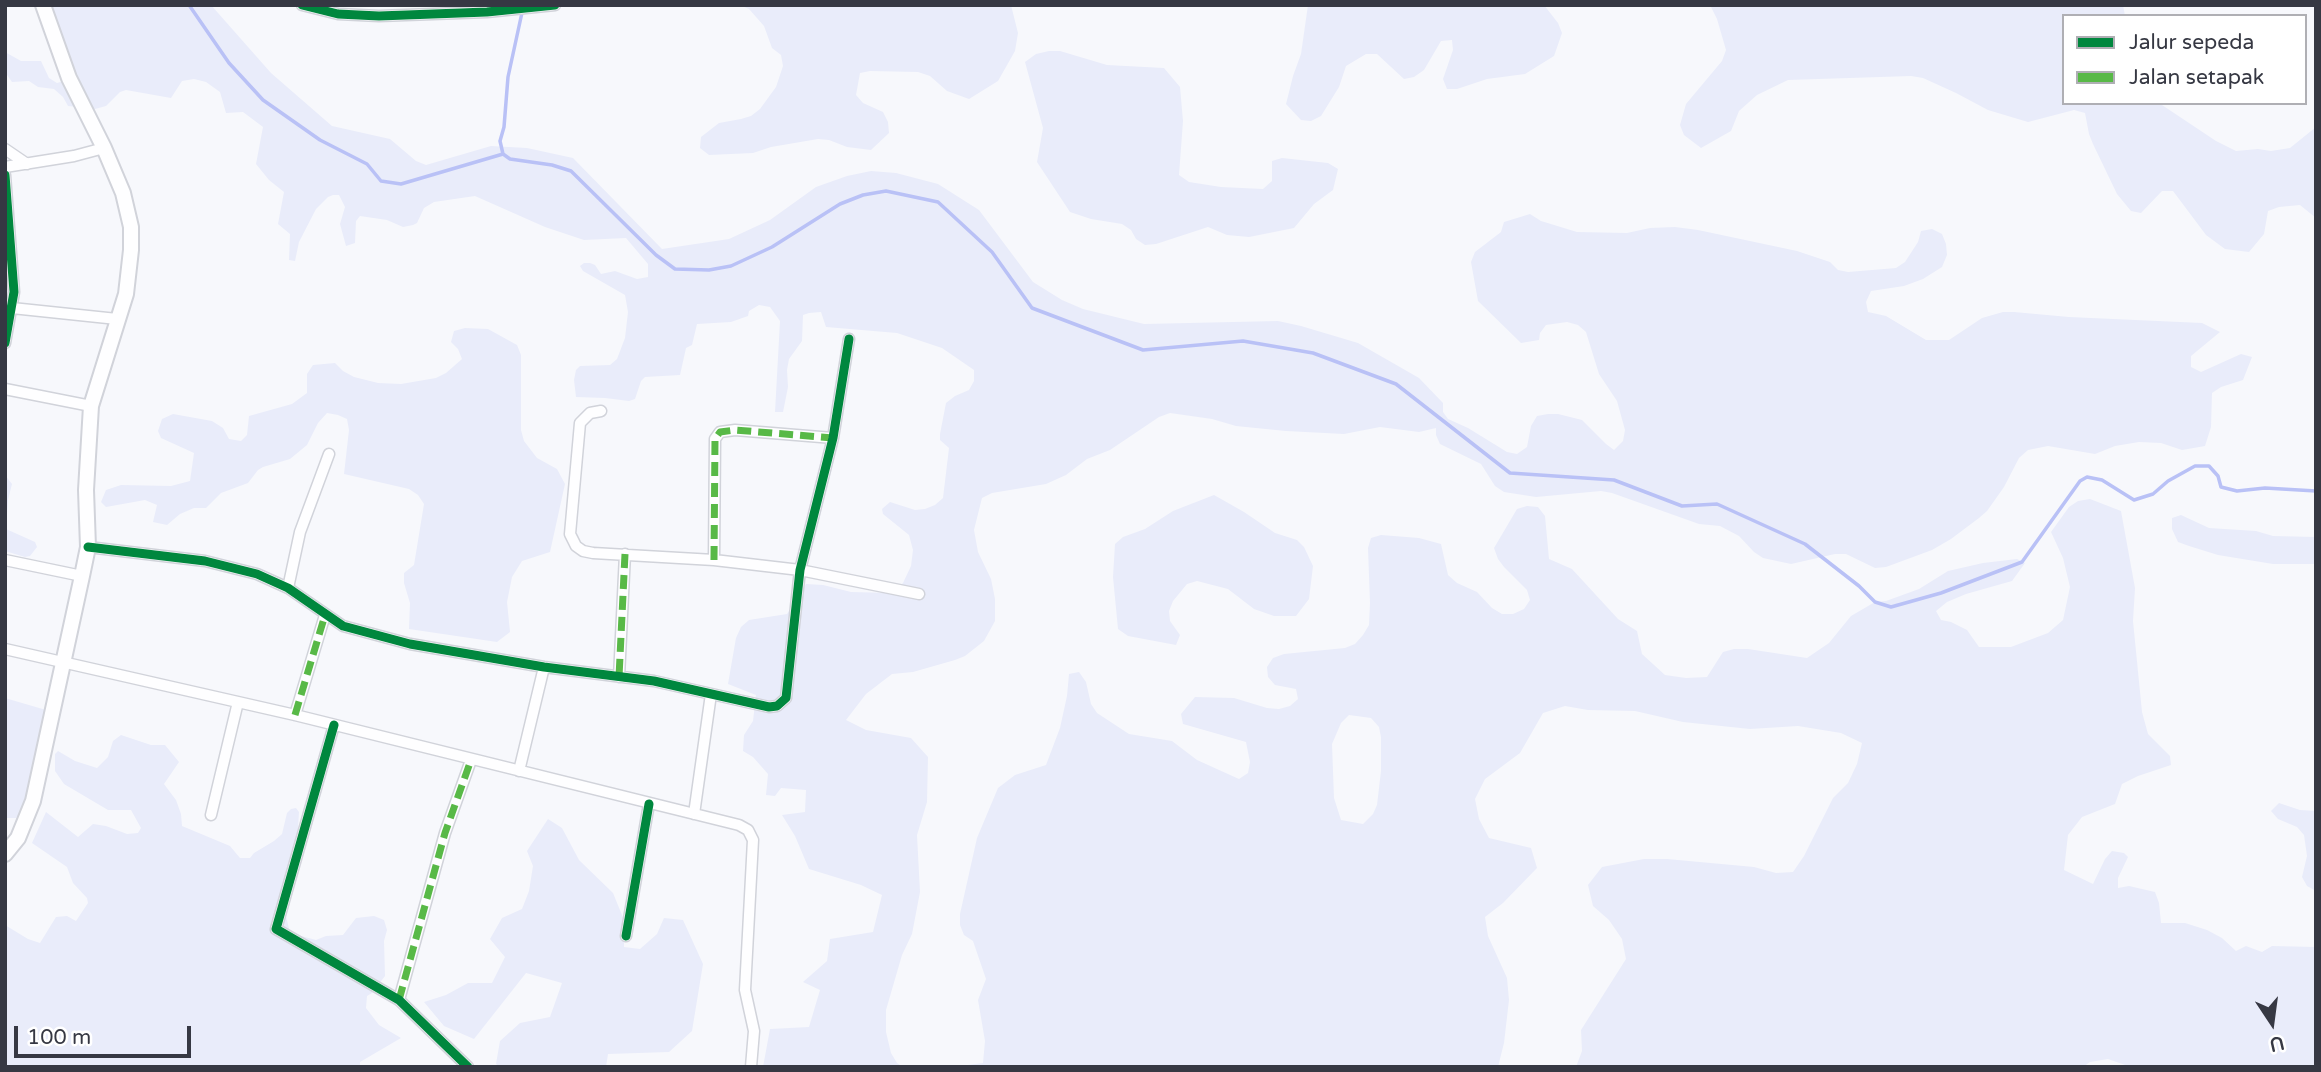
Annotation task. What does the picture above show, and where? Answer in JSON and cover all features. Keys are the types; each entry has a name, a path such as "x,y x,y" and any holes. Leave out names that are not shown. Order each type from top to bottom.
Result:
{"main road":[{"path":"5,854 18,838 33,801 82,576 88,547 86,490 91,406 125,294 131,250 131,227 123,192 69,78 43,5"}],"street":[{"path":"302,5 338,15 379,16 487,12 555,5"},
{"path":"5,167 74,156 104,148"},
{"path":"5,149 27,164"},
{"path":"5,175 14,292 5,342"},
{"path":"12,308 117,318"},
{"path":"88,547 205,562 257,574 288,588 325,615 356,631 544,667 654,681 769,707 782,703 786,698 800,570 833,438 849,340"},
{"path":"5,389 91,406"},
{"path":"601,411 590,413 580,423 570,534 576,547 583,551 714,559 800,570 919,594"},
{"path":"714,559 715,439 720,432 735,430 833,438"},
{"path":"288,588 300,531 329,454"},
{"path":"619,677 625,554"},
{"path":"5,560 82,576"},
{"path":"295,715 325,615"},
{"path":"5,649 295,715 739,825 748,830 753,840 745,990 754,1031 751,1067"},
{"path":"519,771 544,667"},
{"path":"694,814 711,694"},
{"path":"211,815 238,702"},
{"path":"334,725 276,929 398,1000 468,1067"},
{"path":"398,1000 448,821 471,760"},
{"path":"626,936 649,803"}],"shaded area":[{"path":"38,5 211,5 271,73 332,126 390,139 416,161 426,165 491,146 527,148 573,158 662,249 729,239 770,220 816,187 847,176 871,171 896,173 938,184 979,210 1033,282 1062,300 1083,309 1144,324 1278,321 1358,343 1419,378 1443,403 1443,412 1448,419 1507,452 1517,454 1527,447 1531,426 1537,416 1558,414 1582,420 1614,450 1623,441 1625,430 1617,401 1599,374 1586,332 1578,325 1567,322 1546,325 1539,340 1521,343 1478,301 1471,262 1475,252 1501,232 1504,222 1530,214 1541,221 1577,232 1627,233 1650,228 1675,227 1698,230 1797,251 1830,262 1838,270 1848,272 1896,268 1905,262 1918,242 1921,231 1932,229 1942,234 1946,244 1947,255 1942,267 1923,279 1904,286 1871,291 1866,302 1868,312 1886,316 1926,340 1949,340 1982,318 2014,312 2202,323 2220,332 2191,356 2191,367 2201,372 2241,354 2252,357 2243,380 2212,393 2211,427 2205,446 2182,450 2161,443 2139,442 2115,446 2095,454 2048,446 2028,450 2019,458 2004,487 1979,518 1932,550 1886,567 1875,568 1846,554 1791,564 1763,558 1739,536 1720,526 1699,524 1612,493 1601,491 1536,497 1504,492 1495,486 1481,464 1440,444 1436,428 1419,432 1380,427 1344,434 1286,431 1236,426 1212,419 1170,413 1159,417 1110,450 1087,459 1066,475 1046,484 992,493 982,498 974,530 978,552 991,579 995,599 995,621 984,641 965,656 955,660 913,672 892,674 866,694 846,720 866,730 911,738 928,757 927,802 917,835 920,892 912,934 902,955 886,1010 886,1032 891,1053 903,1067 763,1067 770,1029 809,1027 820,990 803,982 827,961 830,939 873,932 882,895 861,885 809,869 795,836 782,815 805,812 806,790 781,788 775,796 766,795 768,774 753,757 743,751 744,735 753,721 756,695 728,684 736,638 741,627 749,620 787,614 806,584 851,592 892,593 903,583 911,566 913,550 909,535 883,514 882,509 890,502 915,510 925,509 943,498 949,448 940,440 940,434 946,403 969,390 974,381 974,370 942,348 897,333 826,327 821,312 809,313 803,315 802,341 789,359 788,387 783,412 775,412 780,321 770,307 759,305 749,311 748,316 731,322 697,324 692,345 686,348 680,375 645,377 635,399 629,401 576,397 574,380 576,370 580,366 610,365 617,359 625,338 628,312 625,295 583,271 580,266 590,263 595,265 601,274 615,271 637,279 648,277 648,264 626,238 584,240 545,227 475,196 434,202 424,208 417,223 403,227 387,220 360,216 356,221 355,243 346,246 340,224 345,207 339,195 333,195 316,209 299,242 295,261 289,260 290,234 278,224 284,192 269,180 256,164 263,127 243,112 226,113 220,92 206,82 194,79 182,81 171,98 126,90 120,92 106,106 95,109 68,106 54,89 38,87 29,81 12,82 5,72 5,52 21,61 41,61 49,78 57,83 64,81"},
{"path":"740,5 1011,5 1018,33 1015,51 998,81 969,99 947,91 930,76 918,72 860,73 856,95 863,103 883,112 888,122 889,133 871,150 818,139 753,153 709,155 700,148 701,137 719,123 751,116 760,109 776,87 783,66 781,55 772,48 764,26 749,9"},
{"path":"1308,5 1544,5 1562,33 1554,56 1525,74 1487,79 1457,89 1447,89 1443,79 1453,50 1452,40 1441,41 1424,70 1414,77 1404,79 1377,54 1366,54 1346,66 1339,87 1321,116 1311,121 1301,120 1286,104 1301,54"},
{"path":"1710,5 2123,5 2125,14 2062,14 2062,105 2162,105 2236,151 2290,148 2316,127 2316,218 2300,205 2279,207 2268,211 2264,234 2249,252 2225,249 2206,235 2173,191 2162,191 2141,213 2131,211 2117,194 2093,144 2085,113 2074,110 2028,122 1988,110 1923,78 1911,76 1788,80 1757,95 1739,111 1731,131 1701,148 1684,135 1680,125 1686,104 1722,61 1726,50"},
{"path":"1060,51 1107,65 1164,68 1180,87 1183,121 1179,175 1189,182 1263,189 1272,181 1272,161 1282,158 1328,163 1338,169 1333,190 1314,204 1294,228 1249,237 1227,235 1208,227 1145,245 1122,224 1070,212 1037,162 1043,128 1025,62 1036,54"},
{"path":"465,328 488,329 517,345 521,355 521,430 524,441 537,458 557,469 565,484 550,552 522,561 512,577 507,602 510,632 497,642 409,629 410,603 404,573 414,565 424,504 418,495 409,489 344,474 349,430 347,419 338,415 327,413 318,423 307,445 290,459 263,467 248,483 221,493 206,508 194,508 180,514 167,525 153,522 157,505 145,500 106,507 101,502 106,490 121,485 171,486 190,481 194,453 161,438 158,431 162,419 173,414 212,421 223,428 229,439 241,441 247,435 249,416 292,404 307,393 307,374 313,365 335,363 354,377 378,383 401,384 436,378 462,359 451,342 454,331"},
{"path":"5,475 12,484 6,529 35,542 37,547 30,556 5,551"},
{"path":"1214,495 1275,533 1297,540 1304,547 1313,566 1309,599 1296,616 1274,616 1254,609 1228,589 1197,581 1187,584 1173,601 1169,611 1170,621 1180,635 1176,645 1128,636 1118,629 1113,577 1115,544 1123,537 1145,529 1173,511"},
{"path":"2090,499 2121,511 2135,588 2133,621 2142,712 2148,734 2170,756 2171,765 2122,784 2115,804 2082,817 2068,835 2064,870 2093,884 2112,851 2124,853 2128,857 2118,878 2118,888 2129,886 2155,892 2161,923 2185,923 2207,930 2222,938 2236,951 2246,946 2262,952 2272,946 2316,947 2316,1067 2131,1067 2108,1059 2090,1062 2083,1067 1576,1067 1582,1051 1581,1030 1626,959 1622,939 1609,920 1593,906 1588,885 1602,867 1644,859 1667,859 1754,867 1776,873 1793,872 1833,798 1848,783 1857,764 1862,743 1841,733 1798,726 1750,729 1683,722 1635,711 1588,710 1565,706 1543,713 1520,753 1485,779 1475,799 1479,819 1489,838 1531,848 1537,868 1503,903 1485,917 1488,936 1507,978 1509,1000 1498,1067 952,1067 983,1063 985,1041 978,1000 986,979 973,941 964,935 960,925 960,914 977,838 998,788 1015,775 1046,765 1060,728 1069,674 1079,672 1086,682 1091,704 1097,713 1129,734 1172,741 1197,760 1239,779 1248,773 1250,762 1246,742 1183,724 1181,714 1195,697 1234,698 1267,708 1290,706 1298,699 1296,689 1275,685 1268,677 1267,667 1273,658 1284,654 1345,648 1355,644 1363,635 1369,625 1368,548 1371,538 1381,535 1419,538 1441,544 1448,575 1457,583 1477,592 1492,608 1502,614 1513,614 1524,609 1530,600 1527,590 1504,567 1494,548 1517,509 1527,506 1538,507 1545,516 1549,559 1572,569 1618,619 1637,631 1642,654 1665,675 1707,677 1723,652 1734,649 1807,658 1829,643 1851,616 1875,602 1886,601 1919,589 1948,571 2017,559 2025,563 2012,581 1966,594 1947,602 1936,611 1941,620 1967,630 1979,647 2011,647 2048,633 2063,620 2070,587 2063,558 2051,532 2069,507 2078,501","holes":["1349,715 1371,718 1379,727 1381,737 1377,805 1373,814 1363,824 1341,820 1334,798 1332,744 1341,723"]},
{"path":"2181,515 2209,528 2256,531 2273,536 2316,537 2316,564 2273,564 2218,555 2189,546 2178,542 2172,529 2172,518"},
{"path":"5,698 46,710 25,808 16,818 5,818"},
{"path":"121,735 151,745 165,745 179,762 164,784 176,800 182,826 230,846 240,858 250,858 282,834 287,813 296,808 299,812 295,876 286,916 290,933 316,940 326,936 343,935 356,918 374,916 384,920 387,930 384,941 385,976 367,996 366,1008 379,1025 401,1038 360,1062 360,1067 5,1067 5,925 40,943 56,917 67,916 76,921 88,903 87,898 73,883 67,867 32,843 46,812 78,837 93,824 127,834 138,833 141,828 131,810 108,810 64,784 55,771 55,754 58,751 75,761 97,768 108,757 113,741"},
{"path":"2279,803 2300,810 2316,811 2316,891 2307,886 2302,877 2307,856 2304,835 2297,827 2278,819 2271,811"},
{"path":"548,819 562,828 579,860 613,893 624,920 624,947 640,949 657,934 664,918 683,920 703,964 692,1031 669,1052 608,1054 606,1067 500,1067 496,1064 500,1041 520,1023 550,1017 562,983 526,973 474,1039 444,1026 424,1002 446,995 468,983 492,983 505,957 490,939 502,918 522,909 529,891 533,866 527,851"}],"waterway":[{"path":"189,5 229,63 263,100 320,140 367,164 381,181 401,184 503,154 510,159 552,165 571,171 656,255 675,269 709,270 731,266 772,247 840,204 863,195 886,191 938,202 992,252 1032,308 1143,350 1243,341 1313,353 1396,384 1510,473 1614,480 1682,506 1717,504 1805,544 1859,586 1875,602 1891,607 1941,593 2022,562 2080,481 2087,477 2102,480 2134,500 2153,494 2168,481 2195,466 2209,466 2218,476 2221,487 2237,491 2265,488 2316,491"},
{"path":"503,154 500,141 504,127 508,77 523,8"}],"marked path":[{"path":"714,560 715,439 720,432 735,430 833,438"},
{"path":"625,554 619,677 626,678"},
{"path":"295,715 325,615"},
{"path":"399,1000 445,833 471,760"}],"cycle path":[{"path":"302,5 338,14 379,16 487,12 555,5"},
{"path":"5,175 14,292 5,343"},
{"path":"88,547 205,561 257,574 288,588 343,626 410,644 544,667 654,681 769,707 777,706 786,698 800,570 833,438 849,339"},
{"path":"334,725 276,929 399,1000 468,1067"},
{"path":"626,936 649,804"}]}
